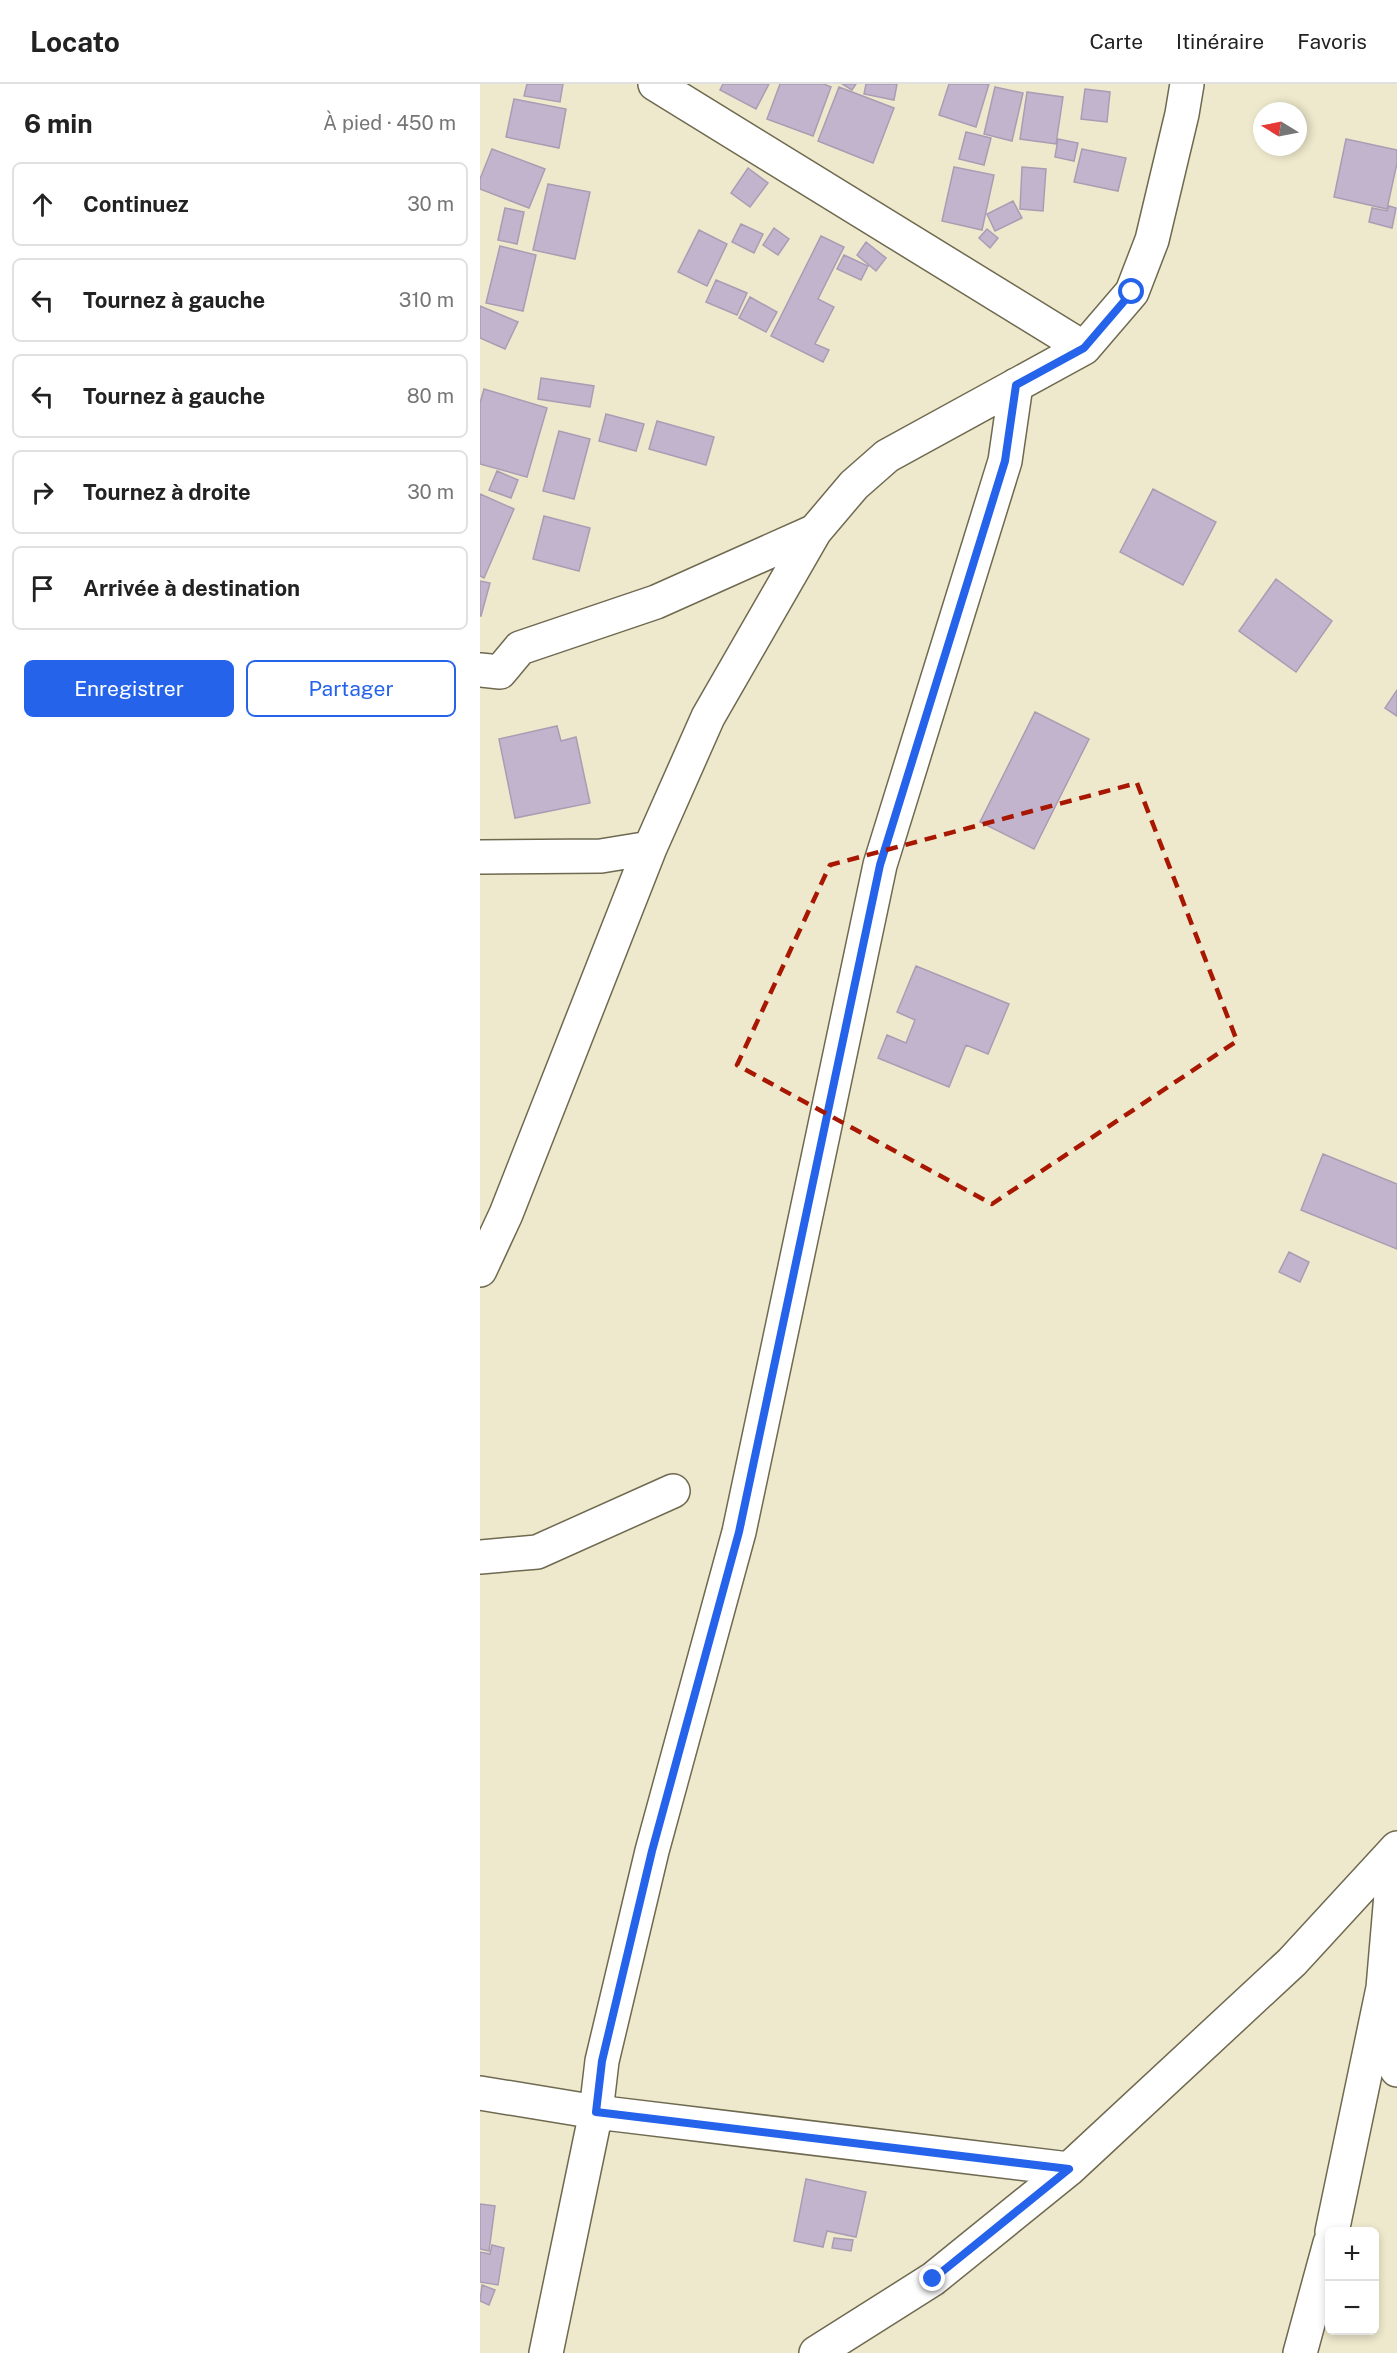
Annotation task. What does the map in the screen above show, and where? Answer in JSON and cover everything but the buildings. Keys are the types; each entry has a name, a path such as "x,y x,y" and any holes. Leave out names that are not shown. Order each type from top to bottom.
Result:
{"street":[{"path":"655,84 1084,348"},
{"path":"480,1270 506,1214 650,848 708,717 814,531 854,485 887,456 1084,348 1132,292 1152,240 1187,84"},
{"path":"546,2353 596,2112 602,2061 652,1851 739,1532 880,865 1005,461 1016,385"},
{"path":"480,670 500,672 520,648 656,602 814,531"},
{"path":"480,857 601,856 650,848"},
{"path":"480,1557 537,1552 673,1491"},
{"path":"816,2353 933,2279 1069,2169 1292,1962 1397,1848"},
{"path":"1333,2227 1383,1988 1392,1883 1397,1874"},
{"path":"1383,1988 1397,2070"},
{"path":"480,2093 596,2112 1069,2169"},
{"path":"1300,2353 1325,2258"}],"highlighted area":[{"path":"1137,783 1237,1041 992,1204 737,1065 830,865"}],"route":[{"path":"933,2279 1069,2169 596,2112 602,2061 652,1851 739,1532 880,865 1005,461 1016,385 1084,348 1132,292"}]}
